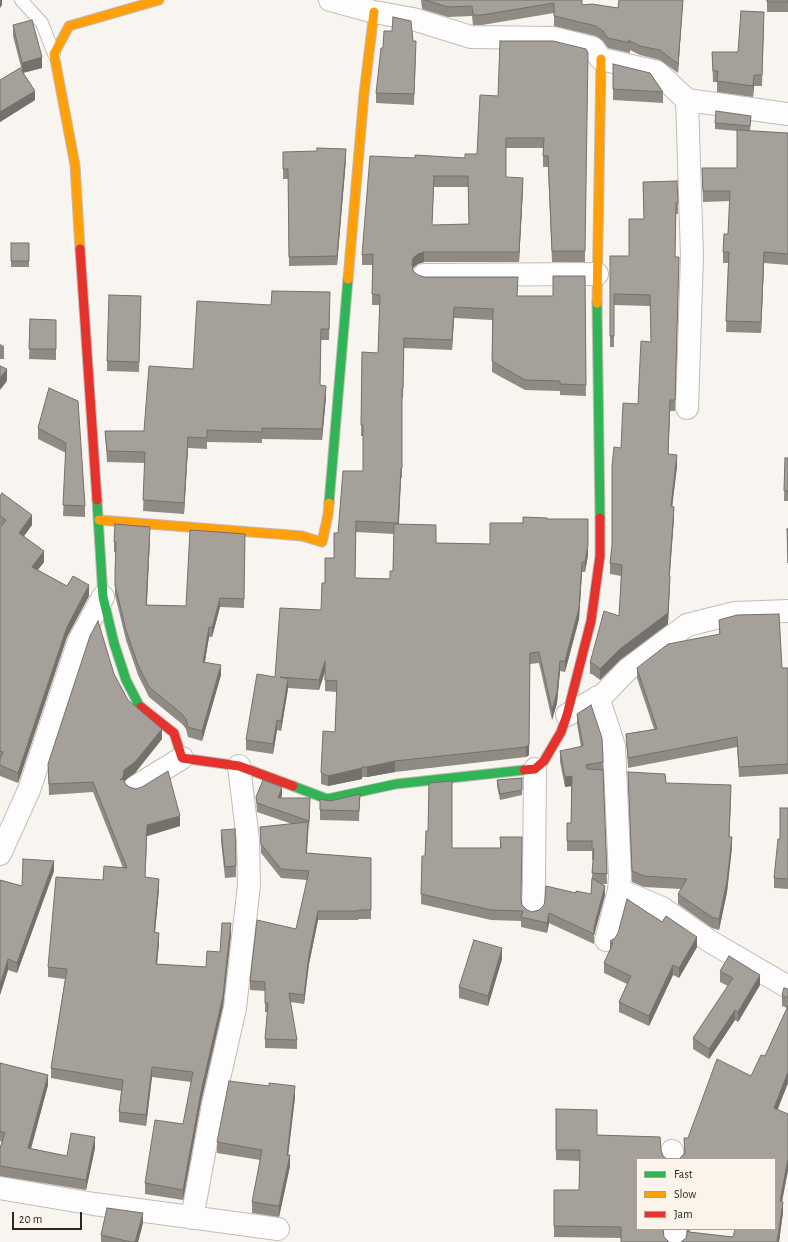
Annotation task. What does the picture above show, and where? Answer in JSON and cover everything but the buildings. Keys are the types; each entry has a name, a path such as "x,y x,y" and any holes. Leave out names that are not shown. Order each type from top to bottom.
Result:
{"street":[{"path":"159,0 69,26 54,54 75,165 103,597 114,643 126,680 139,705 174,733 182,758"},
{"path":"330,0 374,12 413,19 471,37 553,38 592,48 601,59 657,72 687,100 788,114"},
{"path":"99,520 302,536 322,542 328,515 364,94 374,12"},
{"path":"135,787 182,758 239,766 327,799 396,784 535,769 544,761 561,732 567,715 591,621 600,556 597,274 601,59"},
{"path":"687,100 692,256 687,408"},
{"path":"424,275 597,274"},
{"path":"0,854 29,790 79,641 103,597"},
{"path":"567,715 604,694 627,670 687,625 734,613 788,611"},
{"path":"598,697 614,746 617,801 619,890 606,940"},
{"path":"192,1218 235,1008 250,885 248,840 239,766"},
{"path":"533,909 535,769"},
{"path":"619,890 662,908 711,942 788,987"},
{"path":"0,1188 192,1218 278,1229"},
{"path":"674,1230 675,1242"}],"lane":[{"path":"21,0 42,23 54,54"}],"traffic: fast":[{"path":"329,503 348,279"},
{"path":"597,303 600,518"},
{"path":"97,500 103,597 114,643 126,680 141,707"},
{"path":"293,786 327,799 396,784 524,770"}],"traffic: slow":[{"path":"80,249 75,165 54,54 69,26 159,0"},
{"path":"348,279 364,94 374,12"},
{"path":"597,303 601,59"},
{"path":"99,520 302,536 322,542 329,503"}],"traffic: jam":[{"path":"80,249 97,500"},
{"path":"524,770 535,769 544,761 561,732 567,715 591,621 600,556 600,518"},
{"path":"141,707 174,733 182,758 239,766 293,786"}]}
